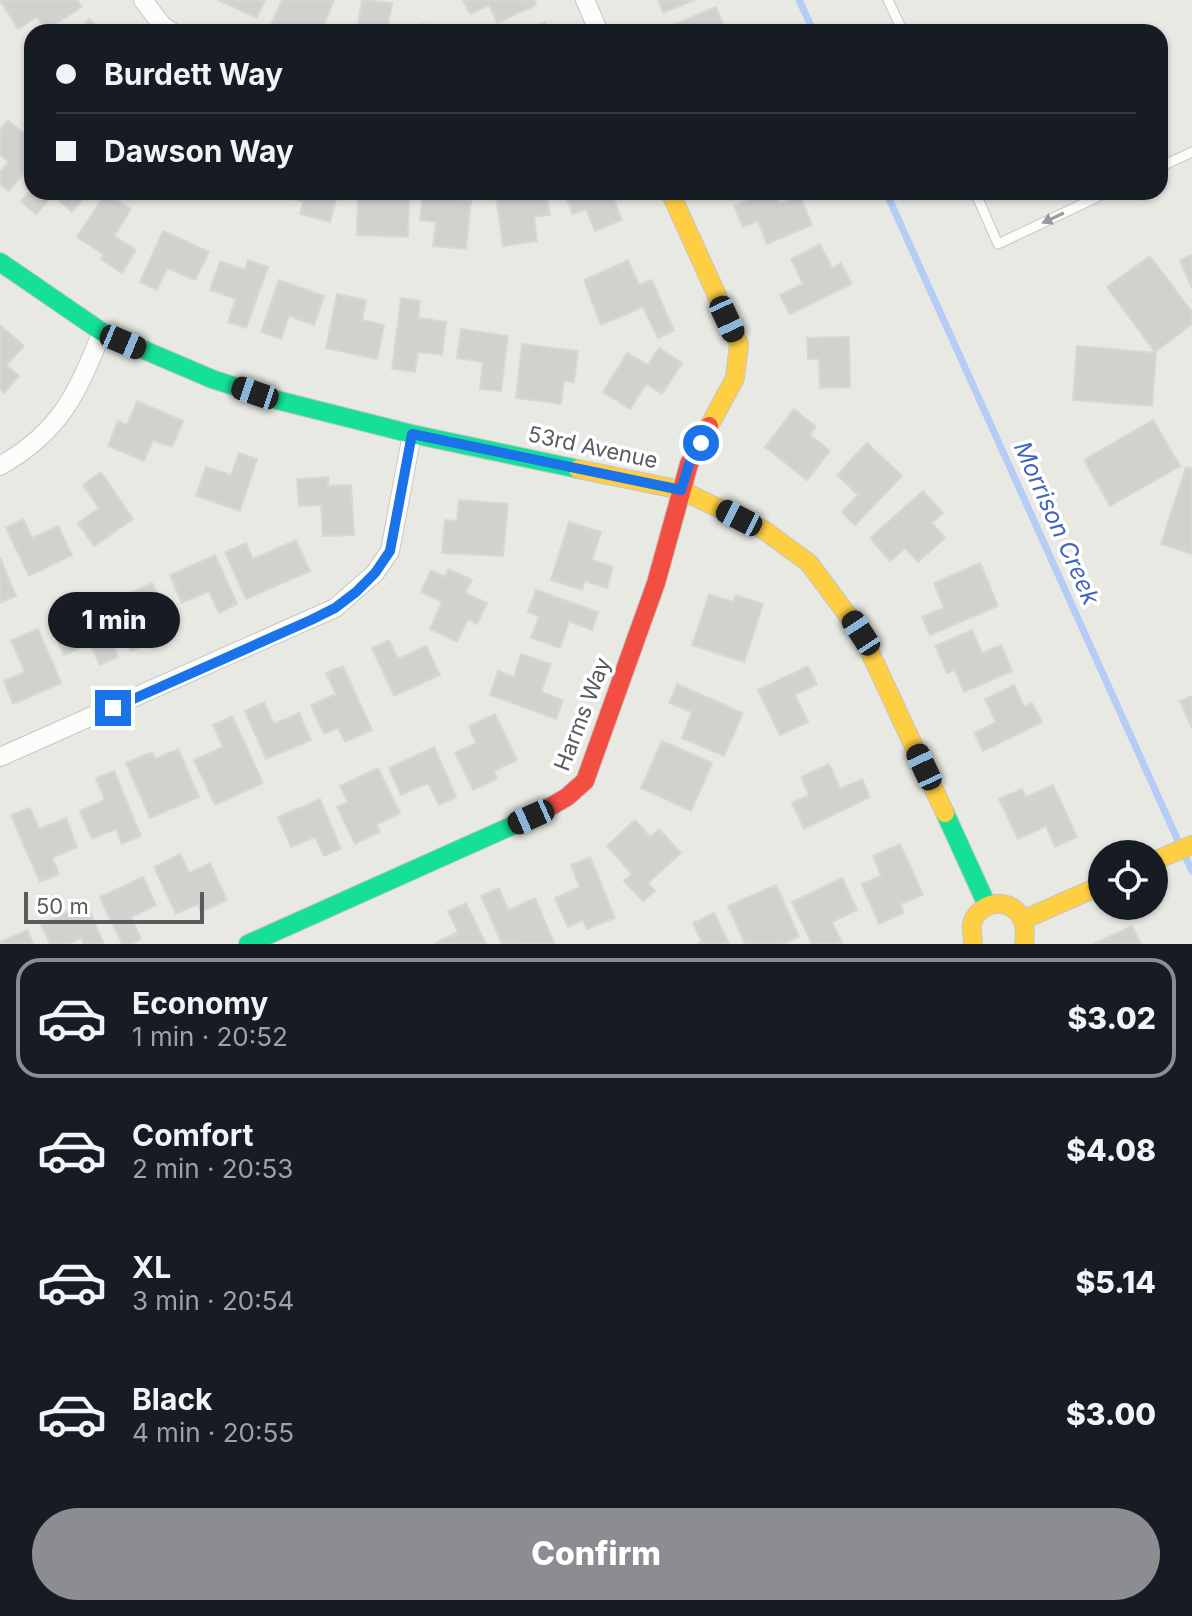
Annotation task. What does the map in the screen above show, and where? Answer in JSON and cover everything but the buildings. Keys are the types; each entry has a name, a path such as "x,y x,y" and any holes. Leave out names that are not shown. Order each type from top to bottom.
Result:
{"street":[{"path":"143,0 161,24"},
{"path":"585,0 596,24"},
{"name":"Harms Way","path":"248,944 531,817 577,791 585,781 656,583 689,464 735,378 739,344 674,200"},
{"name":"53rd Avenue","path":"0,262 102,332 212,379 277,400 412,434 681,490 764,530 809,563 846,609 875,659 987,905"},
{"path":"0,466 36,441 71,403 102,332"},
{"path":"0,757 335,608 375,573 390,551 412,434"},
{"path":"1168,855 1192,845"},
{"path":"1025,919 1088,891"},
{"path":"972,944 970,928 975,914 987,905 1002,903 1016,908 1025,919 1028,934 1024,944"}],"lane":[{"path":"888,0 899,24"},
{"path":"1168,163 1192,152"},
{"path":"979,200 998,244 1091,200"}],"waterway":[{"name":"Morrison Creek","path":"799,0 810,24"},
{"name":"Morrison Creek","path":"890,200 1179,843"},
{"name":"Morrison Creek","path":"1184,854 1192,871"}],"traffic: fast":[{"path":"0,262 102,332 212,379 277,400 412,434 578,469"},
{"path":"945,813 987,905"},
{"path":"248,944 536,815"}],"traffic: slow":[{"path":"674,200 739,344 735,378 709,426"},
{"path":"578,469 681,490 764,530 809,563 861,633 945,813"},
{"path":"1168,855 1192,845"},
{"path":"1025,919 1088,891"},
{"path":"973,944 972,924 977,914 994,904 1013,908 1020,916 1024,944"}],"traffic: jam":[{"path":"536,815 567,797 585,781 656,583 689,464 709,426"}],"route":[{"path":"113,708 311,620 335,608 356,592 375,573 390,551 412,434 681,490 689,464 701,443"}]}
